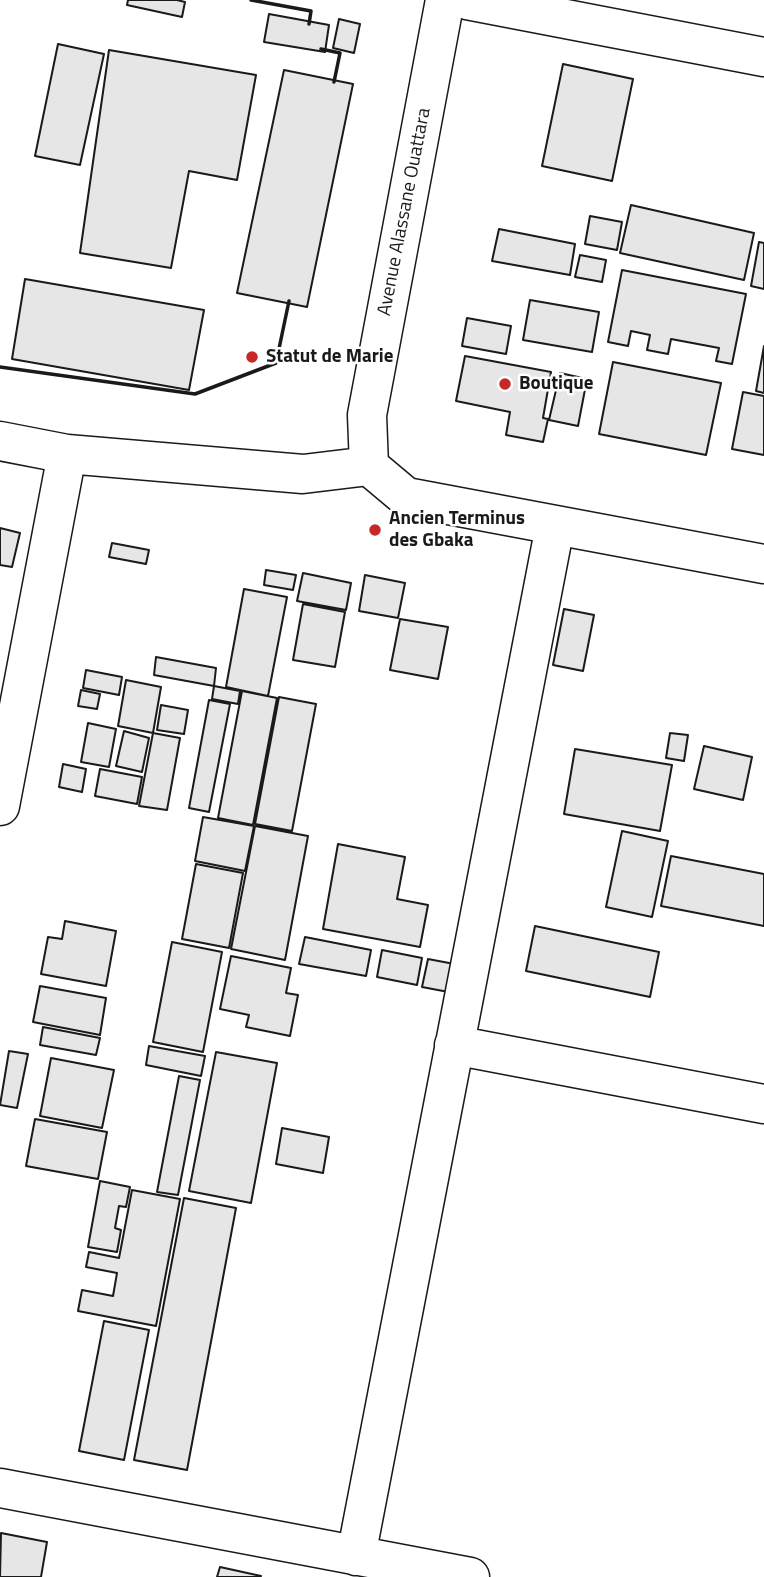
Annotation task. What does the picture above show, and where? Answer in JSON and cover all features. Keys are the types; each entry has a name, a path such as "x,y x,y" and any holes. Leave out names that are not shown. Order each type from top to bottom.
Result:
{"street":[{"name":"Avenue Alassane Ouattara","path":"369,466 367,415 445,0"},
{"path":"467,0 764,57"},
{"path":"0,441 67,454 303,474 369,466 406,496 764,564"},
{"path":"0,806 67,454"},
{"path":"356,1556 555,526"},
{"path":"454,1045 764,1104"},
{"path":"0,1488 470,1577"}],"building":[{"path":"128,0 185,2 182,17 127,5"},
{"path":"269,14 329,25 325,52 264,42"},
{"path":"339,19 360,24 354,53 333,48"},
{"path":"58,44 104,54 80,165 35,156"},
{"path":"109,50 256,75 237,180 189,171 171,268 80,253"},
{"path":"563,64 633,79 612,181 542,166"},
{"path":"284,70 353,84 307,307 237,293"},
{"path":"631,205 754,233 744,280 620,253"},
{"path":"590,216 622,222 617,250 585,244"},
{"path":"499,229 575,244 570,275 492,261"},
{"path":"759,242 764,243 764,289 751,286"},
{"path":"580,255 606,260 602,282 575,277"},
{"path":"622,270 746,294 732,364 716,361 719,348 671,339 668,354 647,350 650,335 631,331 628,346 608,342"},
{"path":"25,279 204,310 189,390 12,359"},
{"path":"530,300 599,312 592,352 523,340"},
{"path":"467,318 511,326 506,354 462,346"},
{"path":"764,346 764,393 756,391"},
{"path":"465,356 551,372 543,418 548,419 543,442 506,435 510,412 456,401"},
{"path":"613,362 721,383 706,455 599,434"},
{"path":"560,373 587,379 578,426 549,420"},
{"path":"743,392 764,396 764,455 732,449"},
{"path":"0,528 20,533 12,567 0,565"},
{"path":"112,543 149,550 146,564 109,557"},
{"path":"266,570 296,575 293,590 264,585"},
{"path":"303,573 351,583 346,610 297,601"},
{"path":"365,575 405,583 398,618 359,611"},
{"path":"244,589 287,597 268,696 226,687"},
{"path":"303,604 345,612 335,667 293,660"},
{"path":"564,609 594,615 583,671 553,665"},
{"path":"400,619 448,627 438,679 390,670"},
{"path":"156,657 216,668 214,686 154,675"},
{"path":"86,670 122,677 119,695 83,688"},
{"path":"126,680 161,687 153,733 118,726"},
{"path":"214,686 240,691 238,704 212,699"},
{"path":"81,690 100,694 97,709 78,706"},
{"path":"242,691 277,698 253,825 218,818"},
{"path":"279,697 316,704 292,831 255,824"},
{"path":"209,700 230,704 209,812 189,808"},
{"path":"161,705 188,710 184,734 157,730"},
{"path":"88,723 116,729 109,767 81,762"},
{"path":"124,731 149,738 142,772 116,766"},
{"path":"153,733 180,738 167,810 139,806"},
{"path":"670,733 688,735 684,761 666,758"},
{"path":"704,746 752,757 743,800 694,789"},
{"path":"575,749 672,765 660,831 564,814"},
{"path":"63,764 86,769 82,792 59,787"},
{"path":"100,769 142,777 137,804 95,796"},
{"path":"203,817 254,826 245,871 195,861"},
{"path":"255,826 308,836 285,960 231,949"},
{"path":"622,831 668,841 652,917 606,907"},
{"path":"338,844 405,857 397,899 428,905 420,947 323,929"},
{"path":"671,856 764,874 764,926 661,906"},
{"path":"196,864 243,873 229,948 182,939"},
{"path":"65,921 116,931 106,986 41,974 48,937 62,939"},
{"path":"535,926 659,952 650,997 526,971"},
{"path":"305,937 371,950 366,976 299,964"},
{"path":"172,942 222,952 203,1052 153,1042"},
{"path":"382,950 422,958 417,985 377,977"},
{"path":"231,956 291,968 286,993 298,995 290,1036 246,1027 249,1015 220,1009"},
{"path":"428,959 465,966 459,994 422,987"},
{"path":"40,986 106,998 100,1035 33,1022"},
{"path":"43,1027 100,1038 96,1055 40,1045"},
{"path":"149,1046 205,1056 201,1076 146,1065"},
{"path":"9,1051 28,1054 17,1108 0,1105"},
{"path":"216,1052 277,1063 251,1203 189,1191"},
{"path":"51,1058 114,1070 102,1128 40,1116"},
{"path":"179,1076 200,1080 178,1195 157,1192"},
{"path":"35,1119 107,1132 98,1179 26,1166"},
{"path":"282,1128 329,1137 323,1173 276,1164"},
{"path":"100,1181 130,1187 126,1207 119,1206 115,1228 121,1230 117,1252 88,1247"},
{"path":"132,1190 180,1199 156,1326 78,1311 82,1290 113,1296 117,1273 86,1267 89,1252 119,1258"},
{"path":"184,1198 236,1208 187,1470 134,1460"},
{"path":"104,1321 149,1330 124,1460 79,1451"},
{"path":"1,1533 47,1542 41,1577 0,1577"},
{"path":"220,1567 261,1576 217,1577"}],"wall":[{"path":"251,0 311,11 309,24"},
{"path":"321,49 340,53 334,82"},
{"path":"0,367 195,394 276,363 289,301"}],"place":[{"name":"Statut de Marie","path":"252,357"},
{"name":"Boutique","path":"505,384"},
{"name":"Ancien Terminus des Gbaka","path":"375,530"}]}
